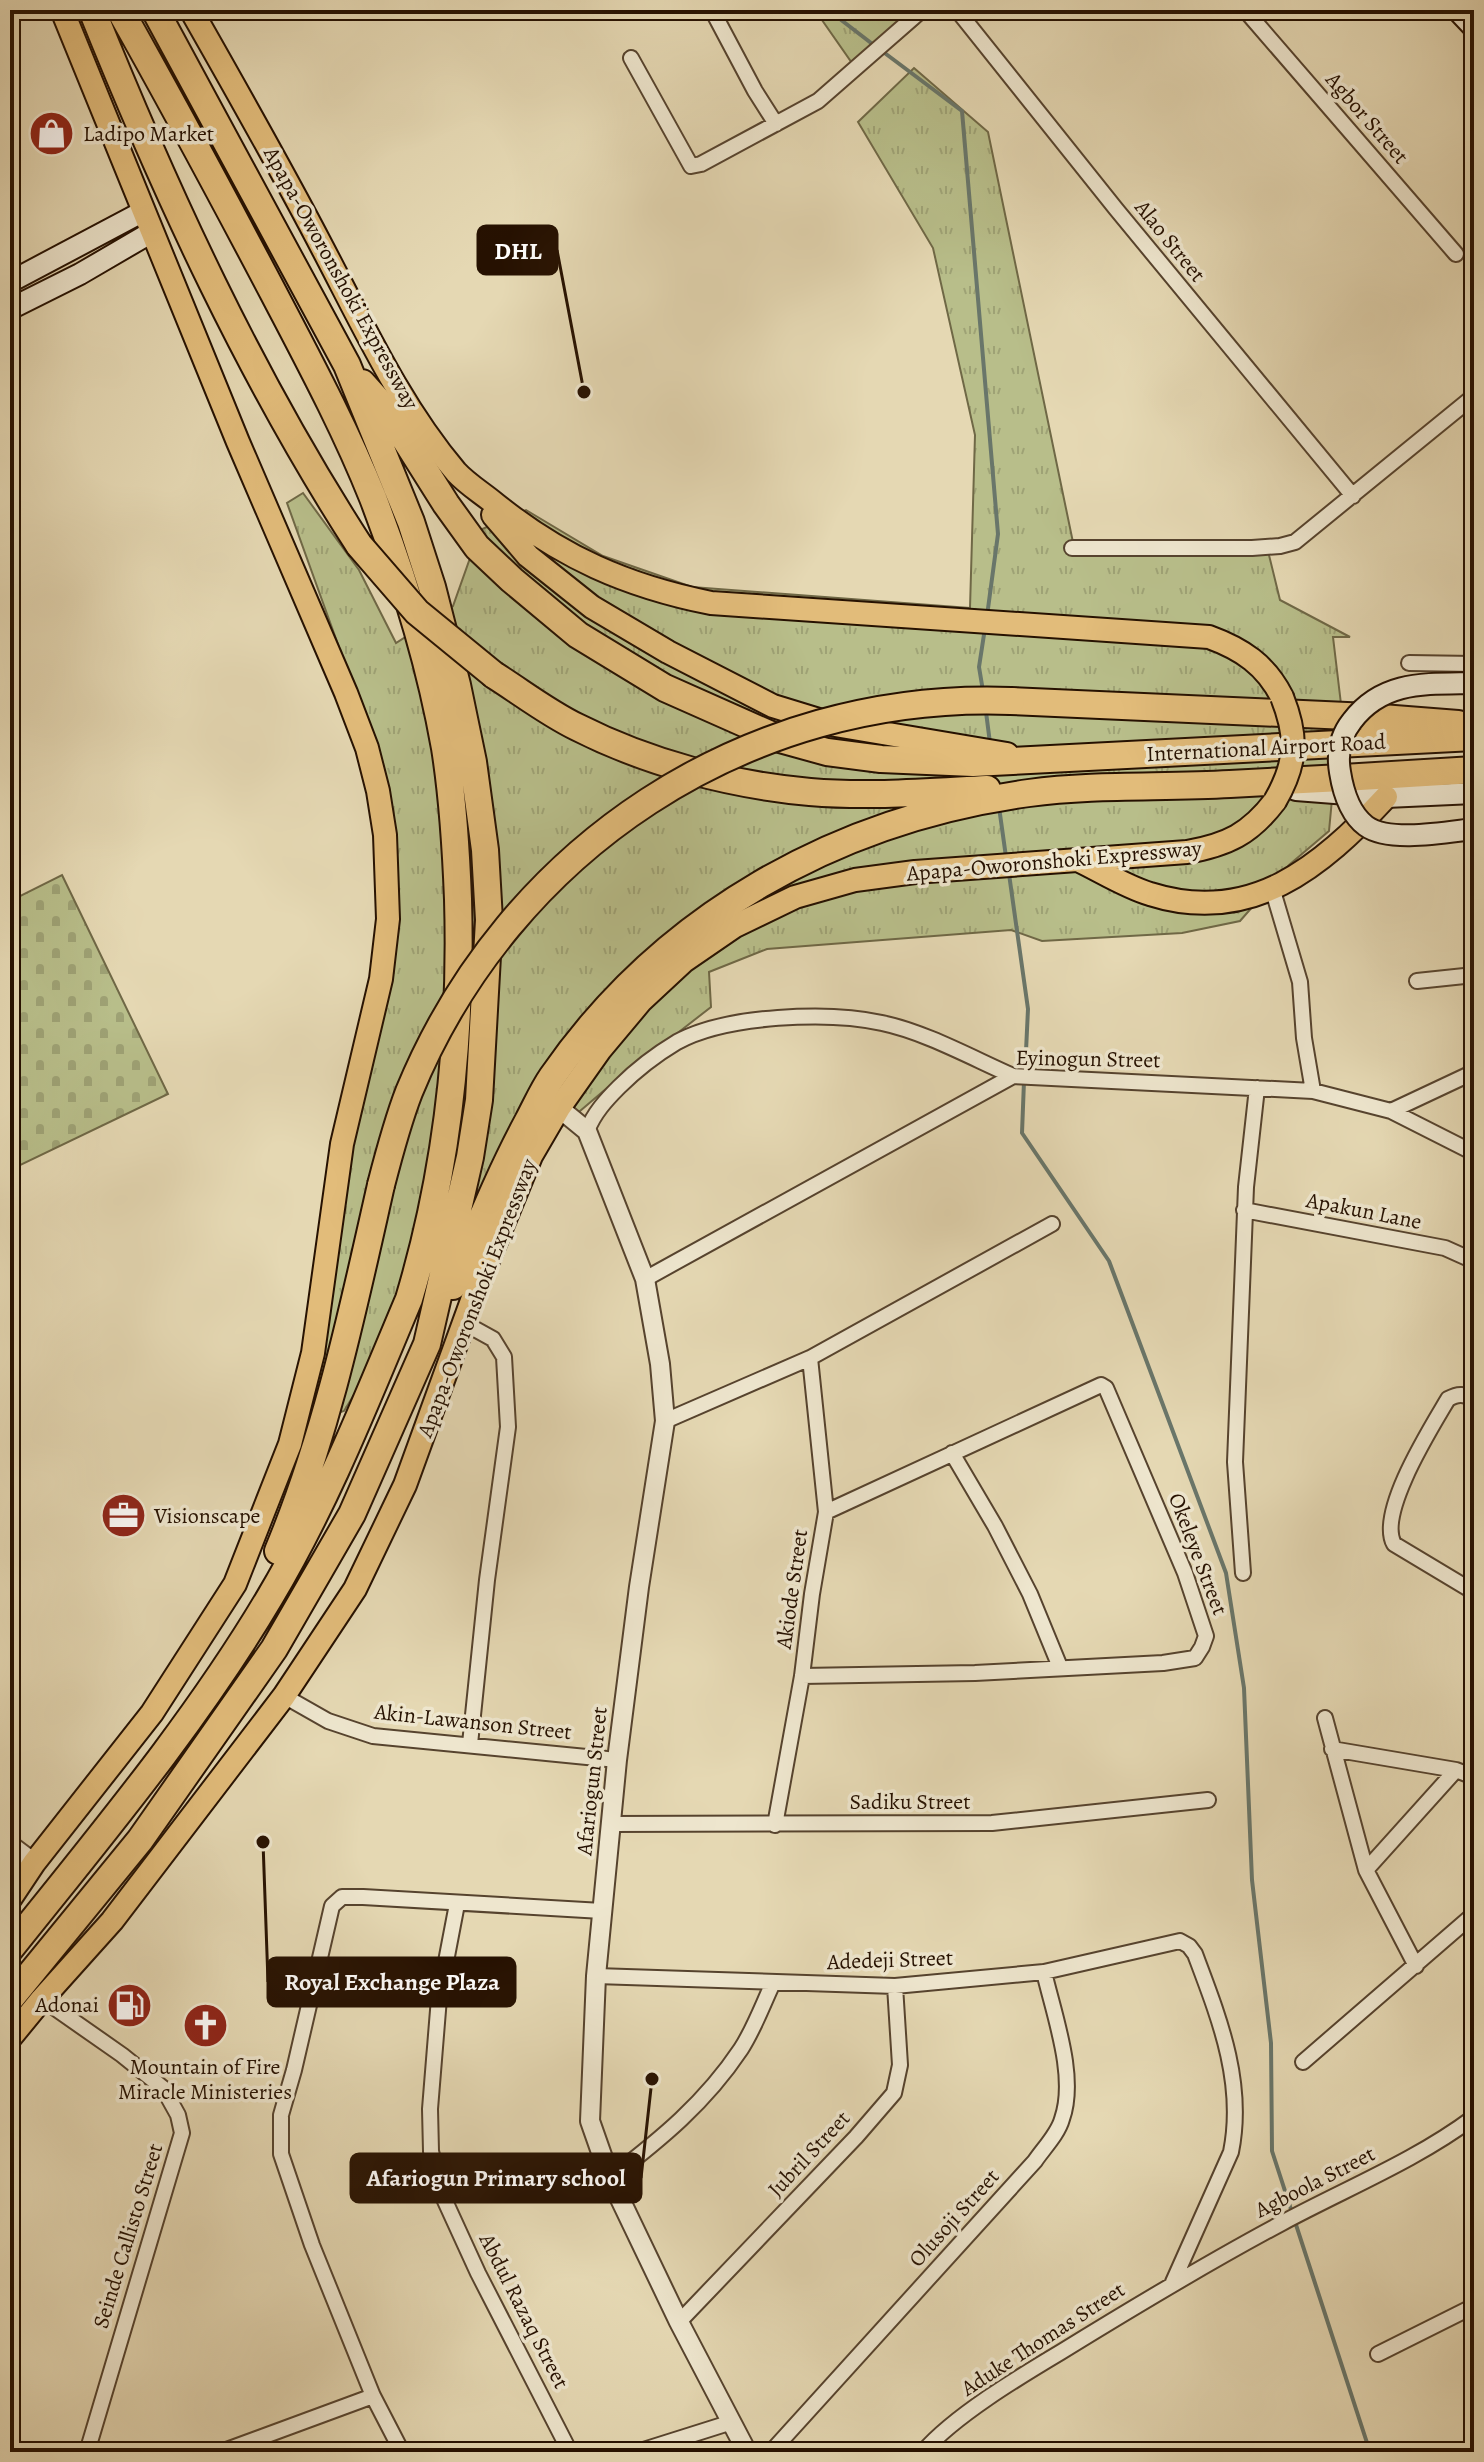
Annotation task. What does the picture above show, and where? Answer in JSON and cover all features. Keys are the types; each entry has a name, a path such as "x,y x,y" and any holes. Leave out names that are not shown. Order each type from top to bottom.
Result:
{"highway":[{"path":"92,10 170,191 250,358 328,497 359,545 417,612 494,675 575,726 643,756 738,782 811,792 977,796"},
{"path":"10,1949 190,1720 270,1597 333,1482 409,1299 433,1205 453,1088 459,944 456,835 445,749 421,641 372,497 316,375 202,157 120,10"},
{"name":"Apapa-Oworonshoki Expressway","path":"10,1999 140,1840 274,1649 352,1514 427,1344 470,1157 479,1100 489,920 485,850 473,762 432,587 411,522 347,365 155,10"},
{"path":"347,365 388,412 477,547 578,635 665,688 780,739 827,752 881,759 973,756 1025,774"},
{"path":"190,1720 262,1590 297,1506 327,1413 393,1138 430,1047 460,994 527,903 562,867 600,836 681,781 726,757 780,734 893,706 964,699 1369,717 1474,726"},
{"path":"1369,717 1474,711"},
{"name":"International Airport Road","path":"1025,774 1057,760 1474,737"},
{"name":"International Airport Road","path":"1025,774 1062,789 1228,785 1474,770"},
{"path":"427,1344 488,1201 551,1078 612,1001 674,942 753,886 822,851 977,796 1025,774"}],"main road":[{"path":"10,1899 34,1863 152,1713 235,1584 290,1444 313,1353 342,1144 381,979 388,919 385,835 367,748 142,212 62,10"},
{"name":"Apapa-Oworonshoki Expressway","path":"10,2038 112,1921 284,1696 355,1589 399,1498 531,1156 559,1108 600,1050 641,1001 684,961 735,926 795,897 855,880 915,872 1187,852 1215,847 1259,822 1287,781 1293,754 1293,724 1273,679 1262,665 1228,644 1209,637 711,603 630,583 573,557 534,533 458,474 407,403 370,341 285,177 191,10"},
{"path":"1457,10 1474,28"},
{"path":"10,282 142,212"},
{"path":"10,309 80,274 152,232"},
{"path":"458,474 528,556 592,607 668,652 773,706 835,725 973,756"},
{"path":"1474,683 1419,684 1386,692 1364,704 1344,730 1338,758 1343,792 1366,827 1393,835 1426,835 1474,829"},
{"name":"International Airport Road","path":"1228,785 1386,797 1474,793"},
{"path":"1077,859 1150,894 1204,905 1240,901 1273,891 1345,839 1386,797"}],"street":[{"path":"712,10 776,124"},
{"path":"631,58 691,166 701,164 818,101 922,10"},
{"name":"Alao Street","path":"957,10 1116,209 1353,496"},
{"name":"Agbor Street","path":"1245,10 1456,254"},
{"path":"1072,548 1280,546 1295,542 1474,396"},
{"path":"1409,663 1474,664"},
{"path":"1273,891 1300,982 1304,1038 1313,1091"},
{"path":"1417,981 1474,975"},
{"path":"587,1131 603,1104 633,1073 678,1042 705,1031 761,1020 833,1015 884,1023 1013,1076"},
{"path":"1391,1111 1474,1072"},
{"name":"Eyinogun Street","path":"645,1279 1013,1076 1313,1091 1391,1111 1474,1153"},
{"path":"1243,1573 1235,1462 1244,1210 1257,1088"},
{"name":"Afariogun Street","path":"559,1108 587,1131 645,1279 660,1364 665,1421 639,1587 617,1760 596,1976 590,2121 610,2178 679,2322 747,2452"},
{"name":"Apakun Lane","path":"1244,1210 1445,1248 1474,1261"},
{"path":"665,1421 810,1358 1052,1224"},
{"path":"464,1323 493,1339 504,1357 508,1413 470,1744"},
{"name":"Akiode Street","path":"775,1825 802,1676 826,1512 810,1358"},
{"name":"Okeleye Street","path":"802,1676 975,1673 1163,1663 1195,1658 1206,1636 1185,1573 1106,1388 1101,1385 826,1512"},
{"path":"1474,1400 1457,1394 1448,1399 1410,1464 1389,1531 1394,1544 1474,1592"},
{"path":"952,1453 1030,1594 1060,1667"},
{"name":"Akin-Lawanson Street","path":"284,1696 328,1721 373,1736 617,1760"},
{"path":"1325,1718 1366,1870 1416,1966"},
{"path":"1332,1749 1456,1770 1474,1777"},
{"path":"1366,1870 1456,1770"},
{"name":"Sadiku Street","path":"611,1824 992,1823 1208,1800"},
{"path":"10,1845 34,1863"},
{"path":"402,2452 373,2396 312,2245 281,2154 281,2115 335,1901 342,1897 363,1897 602,1911"},
{"name":"Abdul Razaq Street","path":"457,1904 439,1998 430,2109 431,2151 440,2190 471,2259 570,2452"},
{"path":"1303,2062 1474,1914"},
{"name":"Adedeji Street","path":"596,1976 895,1986 1044,1972 1180,1941 1195,1954 1226,2038 1236,2096 1231,2152 1173,2282"},
{"name":"Olusoji Street","path":"771,2452 1035,2161 1062,2120 1067,2083 1044,1972"},
{"path":"610,2178 664,2138 704,2098 743,2047 773,1983"},
{"name":"Jubril Street","path":"679,2322 856,2137 894,2093 900,2065 895,1986"},
{"name":"Seinde Callisto Street","path":"42,1999 163,2088 178,2115 182,2133 87,2452"},
{"name":"Agboola Street","path":"1173,2282 1291,2218 1391,2169 1474,2117"},
{"name":"Aduke Thomas Street","path":"923,2452 938,2435 1035,2367 1173,2282"},
{"path":"1378,2354 1474,2306"},
{"path":"221,2452 373,2396"},
{"path":"637,2452 732,2422"}],"green space":[{"path":"815,10 905,10 918,24 898,41 880,41 852,63"},
{"path":"914,68 988,132 1075,552 1268,551 1280,600 1350,637 1333,637 1341,704 1329,831 1289,865 1240,921 1182,933 1042,941 1011,930 767,949 709,972 711,1007 607,1088 472,1203 344,1411 294,1427 375,1031 380,761 287,503 303,493 359,570 396,643 453,606 480,530 526,510 603,556 692,587 970,608 975,435 933,248 858,122"},
{"path":"62,875 168,1094 10,1170 10,901"}],"waterway":[{"path":"835,10 836,16 875,46"},
{"path":"882,51 962,111 998,534 987,616"},
{"path":"983,691 979,667 985,628"},
{"path":"986,712 990,743"},
{"path":"999,807 1006,857"},
{"path":"1009,874 1028,1009 1025,1072"},
{"path":"1024,1081 1022,1133 1109,1261 1226,1573 1244,1688 1252,1880 1271,2043 1272,2151 1370,2452"}],"place":[{"name":"Ladipo Market","path":"52,134"},
{"name":"DHL","path":"584,392"},
{"name":"Visionscape","path":"123,1516"},
{"name":"Royal Exchange Plaza","path":"263,1842"},
{"name":"Adonai","path":"130,2005"},
{"name":"Mountain of Fire Miracle Ministeries","path":"205,2026"},
{"name":"Afariogun Primary school","path":"652,2079"}]}
